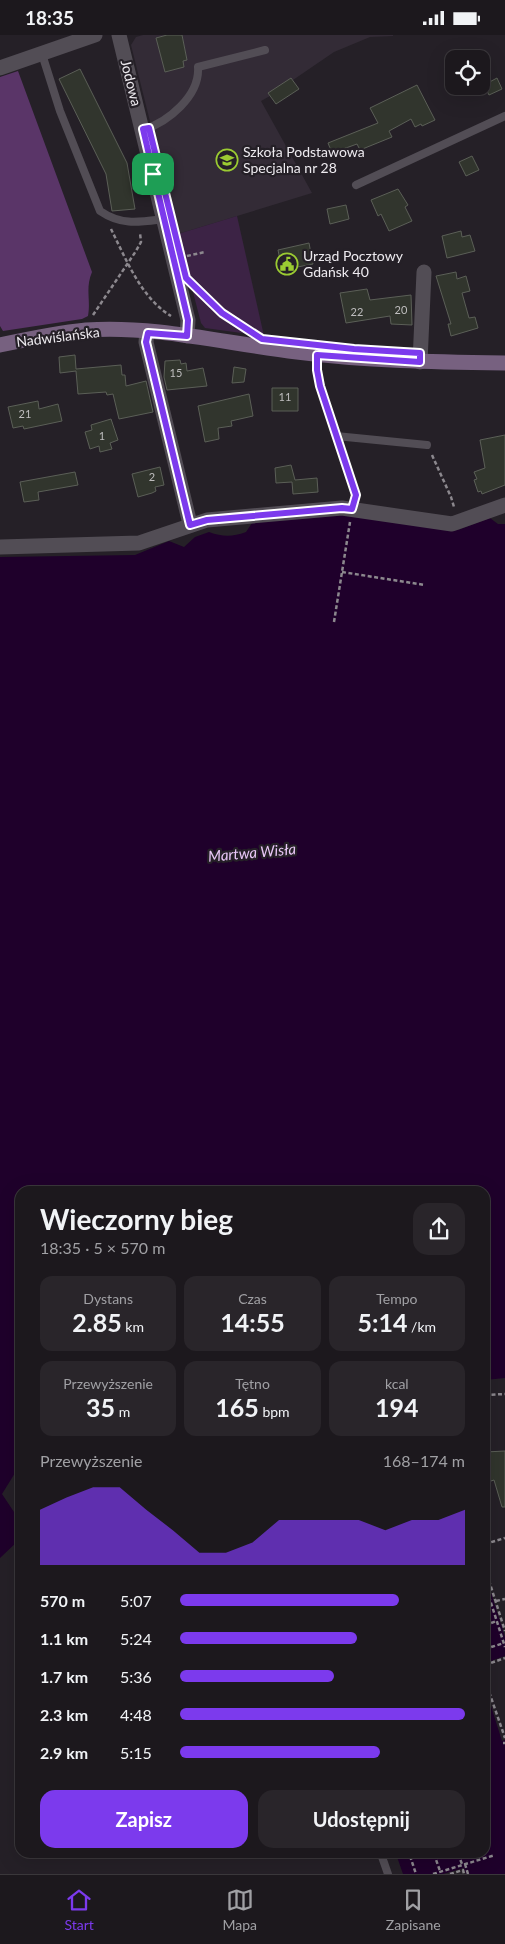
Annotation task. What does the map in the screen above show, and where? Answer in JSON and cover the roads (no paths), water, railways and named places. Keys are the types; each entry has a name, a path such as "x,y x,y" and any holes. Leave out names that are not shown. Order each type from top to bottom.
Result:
{"street":[{"path":"0,68 94,35"},
{"name":"Jodowa","path":"119,35 188,320 187,336"},
{"path":"420,362 424,272"},
{"name":"Nadwiślańska","path":"0,345 34,337 87,330 187,336 317,355 420,362 505,363"},
{"path":"148,333 146,342 190,525"},
{"path":"0,547 139,543 207,520 342,508 457,523 505,505"}],"lane":[{"path":"143,129 168,119 185,101 194,85 198,67 265,49"},
{"path":"42,53 60,111 100,211 128,223 164,219"},
{"path":"356,185 505,116"},
{"path":"317,355 320,386 336,436 427,445"},
{"path":"382,1858 388,1874"}],"water":[{"name":"Martwa Wisła","path":"341,513 458,530 490,518 498,524 505,524 505,1378 490,1380 490,1186 15,1186 15,1473 2,1494 15,1514 15,1544 0,1558 0,557 135,555 169,541 184,547 195,537 209,532 228,536 241,534 246,532 252,523"},
{"path":"490,1590 505,1637 505,1656 490,1661"},
{"path":"490,1703 502,1741 505,1740 505,1874 466,1874 464,1868 443,1874 403,1874 397,1858 490,1858"}],"place":[{"name":"Szkoła Podstawowa Specjalna nr 28","path":"227,160"},
{"name":"Urząd Pocztowy Gdańsk 40","path":"287,264"}]}
